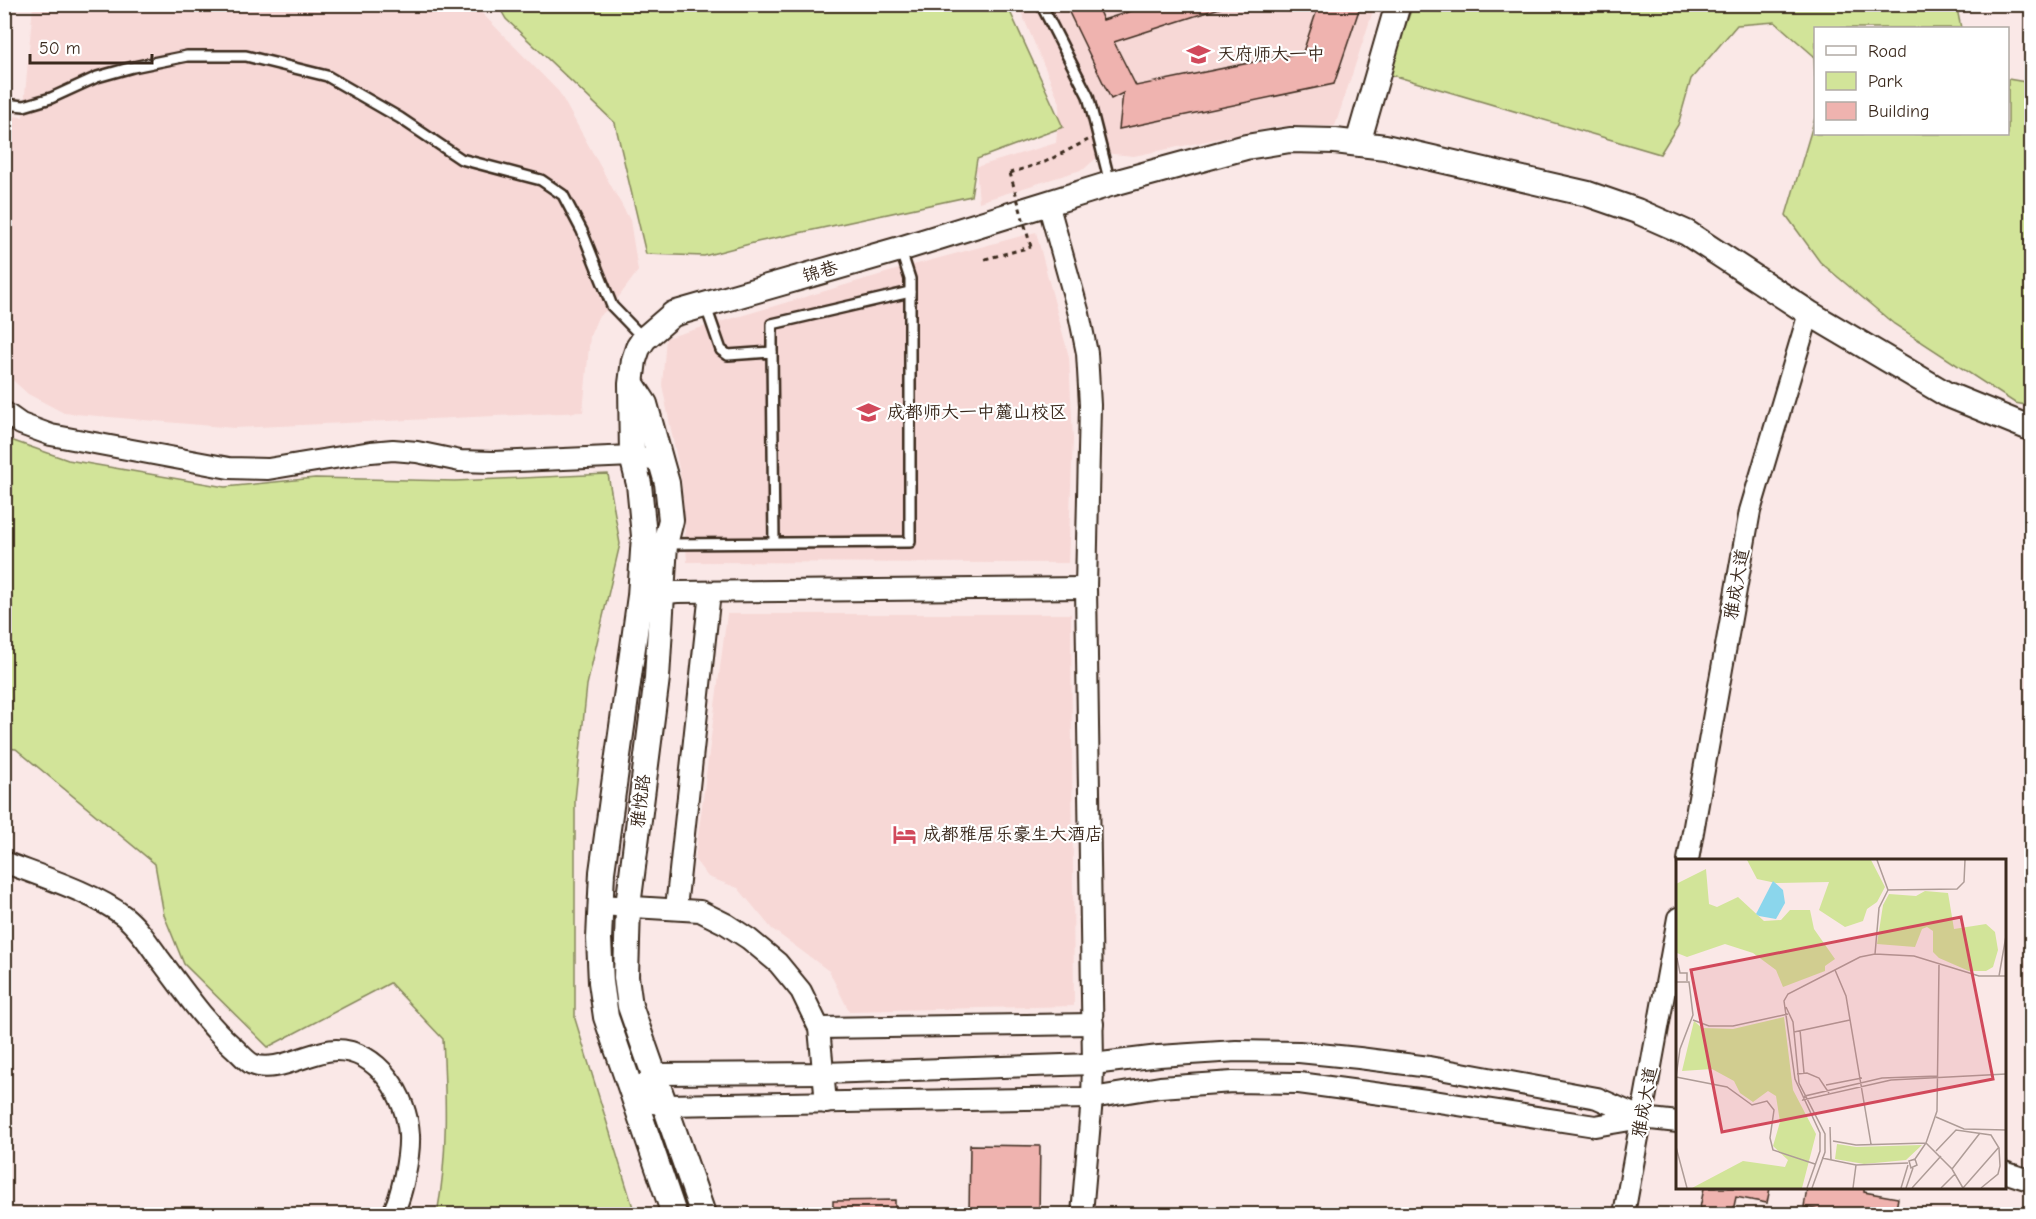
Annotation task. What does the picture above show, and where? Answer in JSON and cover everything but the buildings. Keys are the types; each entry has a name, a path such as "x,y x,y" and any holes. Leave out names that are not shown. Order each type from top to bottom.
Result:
{"street":[{"path":"1358,143 1398,4"},
{"name":"锦巷","path":"651,594 639,484 632,456 631,384 638,348 644,339 673,314 900,249 1110,184 1246,147 1290,140 1358,143 1385,147 1588,194 1637,211 1687,233 1809,313 1946,394 2031,429"},
{"path":"1048,203 1079,314 1087,353 1090,405 1086,588 1093,1064 1082,1215"},
{"name":"雅成大道","path":"1688,859 1750,511 1809,313"},
{"name":"雅悦路","path":"631,384 645,404 667,483 671,520 651,594 657,678 628,906 626,976 630,1006 704,1215"},
{"path":"4,412 21,424 51,435 229,468 268,469 393,450 417,452 460,461 493,462 632,456 661,462"},
{"path":"674,1215 606,1017 601,982 599,939 602,872 651,594 1086,588"},
{"path":"676,908 710,592"},
{"path":"4,861 100,901 125,916 141,933 195,1006 223,1038 252,1064 278,1065 321,1051 338,1049 369,1059 389,1079 398,1096 409,1135 405,1173 392,1215"},
{"path":"600,905 700,911 749,939 778,963 801,991 819,1028 826,1102"},
{"name":"雅成大道","path":"1624,1215 1676,924"},
{"path":"819,1028 1093,1024"},
{"path":"634,1100 653,1074 824,1073 1093,1064 1159,1056 1236,1051 1299,1052 1429,1068 1597,1098 1642,1118"},
{"path":"634,1100 665,1105 1092,1098 1171,1086 1233,1082 1299,1083 1416,1098 1595,1126 1642,1118 1676,1122"},
{"path":"2006,1173 2031,1181"}],"lane":[{"path":"1041,4 1088,96 1110,184"},
{"path":"4,104 24,106 51,98 97,77 187,56 246,56 327,76 400,118 461,159 541,180 563,195 582,231 612,306 644,339"},
{"path":"665,544 910,542 910,279 900,249"},
{"path":"774,543 772,324 910,292"},
{"path":"705,304 721,350 729,355 772,352"}],"path":[{"path":"985,259 1031,247 1010,173 1045,162 1097,135"}],"shaded area":[{"path":"33,5 474,5 559,92 630,220 638,271 612,306 598,317 590,336 583,412 234,428 64,413 28,394 5,373 5,179 10,116 23,117"},
{"name":"天府师大一中","path":"1018,5 1375,5 1335,126 1280,126 1134,156 1102,153 1084,169 979,202 976,167 1056,143 1060,103"},
{"name":"成都师大一中麓山校区","path":"1036,232 1069,357 1073,439 1068,563 687,562 682,484 662,385 666,338 906,267"},
{"path":"727,614 1071,614 1074,1006 849,1011 829,971 772,929 738,888 708,877 695,860"}],"green space":[{"path":"1956,4 1961,27 1814,27 1814,56 1775,22 1737,25 1691,79 1678,125 1660,154 1388,74 1413,5"},
{"path":"498,5 1007,5 1063,127 977,159 971,196 757,242 704,256 646,254 615,123 506,19"},
{"path":"2009,79 2031,83 2031,406 2015,403 1894,324 1820,262 1786,215 1814,121 1814,135 2009,135"},
{"path":"5,438 68,460 225,487 315,478 455,481 608,474 620,544 587,685 575,800 575,1019 635,1214 437,1214 445,1149 443,1039 390,983 268,1047 184,964 164,915 155,864 16,749 5,748"}],"place":[{"name":"天府师大一中","path":"1199,54"},
{"name":"成都师大一中麓山校区","path":"869,412"},
{"name":"成都雅居乐豪生大酒店","path":"905,834"}]}
